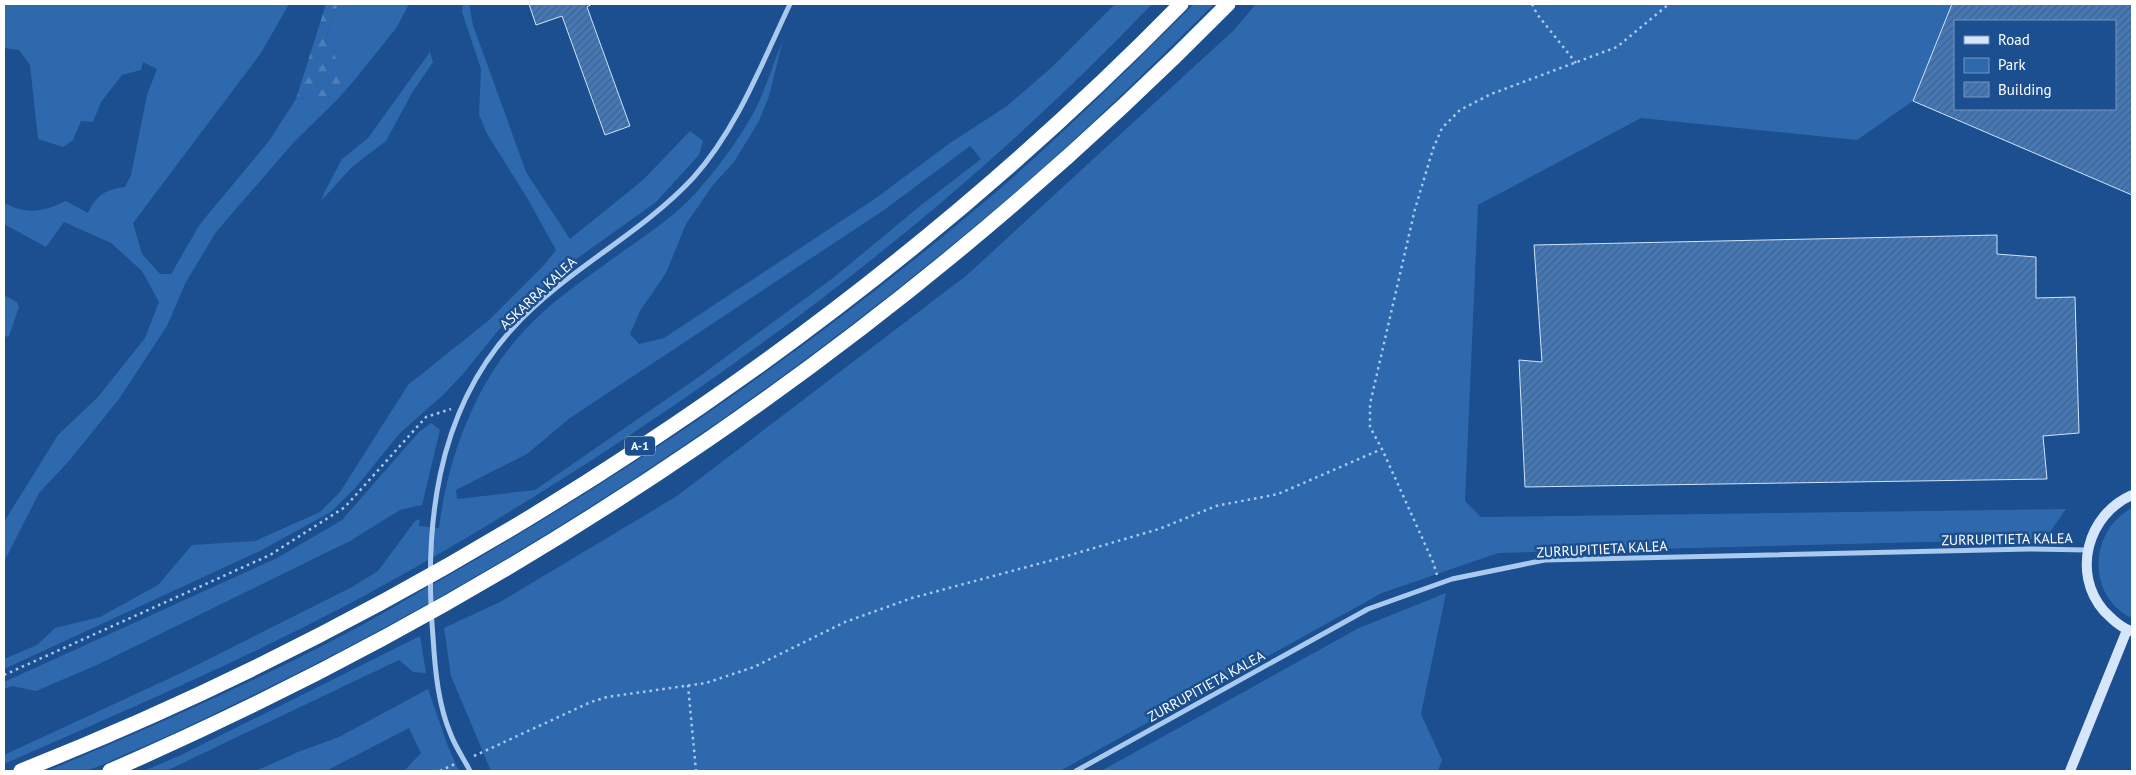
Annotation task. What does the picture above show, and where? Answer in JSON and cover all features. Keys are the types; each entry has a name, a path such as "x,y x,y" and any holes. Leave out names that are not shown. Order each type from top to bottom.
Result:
{"highway":[{"name":"A-1","path":"21,771 91,743 230,680 421,581 557,500 708,402 847,299 945,220 1038,140 1181,4"},
{"name":"A-1","path":"110,771 257,704 412,623 572,530 729,427 862,330 968,244 1060,165 1162,71 1228,4"}],"street":[{"name":"ASKARRA KALEA","path":"470,771 450,734 436,676 430,599 431,522 442,464 461,405 482,370 512,329 573,273 664,207 694,177 727,132 790,4"},
{"path":"2070,771 2130,630 2112,619 2099,605 2090,588 2086,569 2087,550 2094,530 2106,512 2122,499 2132,495"},
{"name":"ZURRUPITIETA KALEA","path":"1076,771 1368,609 1439,584 1546,560 2020,549 2087,550"}],"path":[{"path":"1532,4 1537,14 1576,63"},
{"path":"1439,584 1433,562 1382,449 1370,427 1370,404 1415,209 1433,149 1442,128 1460,110 1491,94 1617,47 1669,4"},
{"path":"4,675 270,555 345,507 426,418 461,405"},
{"path":"440,771 591,702 607,697 706,683 754,667 846,622 912,598 1159,529 1216,506 1278,494 1382,449"},
{"path":"688,686 696,771"}],"green space":[{"path":"4,4 289,4 261,53 133,223 142,254 160,274 171,274 200,224 269,141 296,99 328,96 336,101 294,142 216,232 186,282 167,326 119,399 69,461 39,493 4,562 4,522 58,435 98,397 145,338 159,302 142,271 111,243 64,222 46,247 4,224 4,203 12,207 35,211 50,208 66,201 88,213 98,197 107,191 125,187 131,175 147,95 157,69 143,62 141,70 122,75 101,102 93,122 81,121 73,140 63,147 38,139 30,65 19,50 4,48"},
{"path":"326,4 338,4 327,34 340,69 357,77 336,101 328,96 296,99"},
{"path":"338,4 409,4 397,27 357,77 340,69 327,34"},
{"path":"463,4 469,4 473,25 526,172 570,239 643,180 690,131 703,141 699,155 656,202 568,265 505,322 463,374 443,395 400,433 356,487 331,512 260,551 4,669 4,659 37,645 55,628 100,617 158,585 192,545 255,541 320,512 340,492 408,385 488,321 545,264 556,250 526,196 487,134 479,114 481,69 462,12"},
{"path":"1115,4 1152,4 1026,128 961,186 893,242 754,349 609,449 458,543 342,608 191,681 4,764 4,755 181,673 352,587 378,571 415,521 420,519 419,526 439,528 444,498 460,440 471,412 501,359 520,335 548,308 671,216 701,187 733,146 753,114 783,40 769,96 759,121 734,162 713,185 686,224 666,273 640,311 630,334 639,344 664,338 876,198 950,143 1007,106 1051,68","holes":["970,146 981,159 920,206 833,278 700,376 535,490 457,499 456,490 527,454 570,418 884,210"]},
{"path":"1194,4 1214,4 1090,125 1013,194 838,335 747,402 654,466 462,584 363,639 263,690 179,731 99,766 78,772 47,771 234,689 382,614 516,536 661,445 801,347 936,242 1051,143"},
{"path":"1256,4 1952,4 1913,101 1857,140 1641,118 1478,205 1465,501 1481,517 2066,509 2045,539 1498,553 1382,593 1060,771 491,771 451,676 444,628 500,602 677,496 967,275 1234,30"},
{"path":"430,52 433,62 412,93 386,141 352,167 322,200 342,159 368,138"},
{"path":"4,295 17,302 19,307 9,336 4,337"},
{"path":"431,423 440,430 422,505 400,510 350,541 97,665 36,691 12,686 4,689 4,682 277,558 342,520 419,432"},
{"path":"2132,508 2132,618 2117,608 2107,595 2100,580 2099,563 2101,547 2107,532 2118,518"},
{"path":"1446,593 1421,714 1442,760 1438,771 1101,771 1359,628"},
{"path":"420,636 426,673 413,672 399,660 166,771 144,771 183,754"},
{"path":"428,689 447,744 459,771 404,771 421,753 409,728 326,771 256,771 298,752 339,737"}],"building":[{"path":"529,4 592,4 587,7 630,126 605,135 562,16 536,25"},
{"path":"1952,4 2132,4 2132,195 1913,101"},
{"path":"1997,235 1997,254 2036,257 2036,298 2075,297 2079,433 2043,436 2047,479 1525,487 1519,360 1542,362 1534,245"}]}
